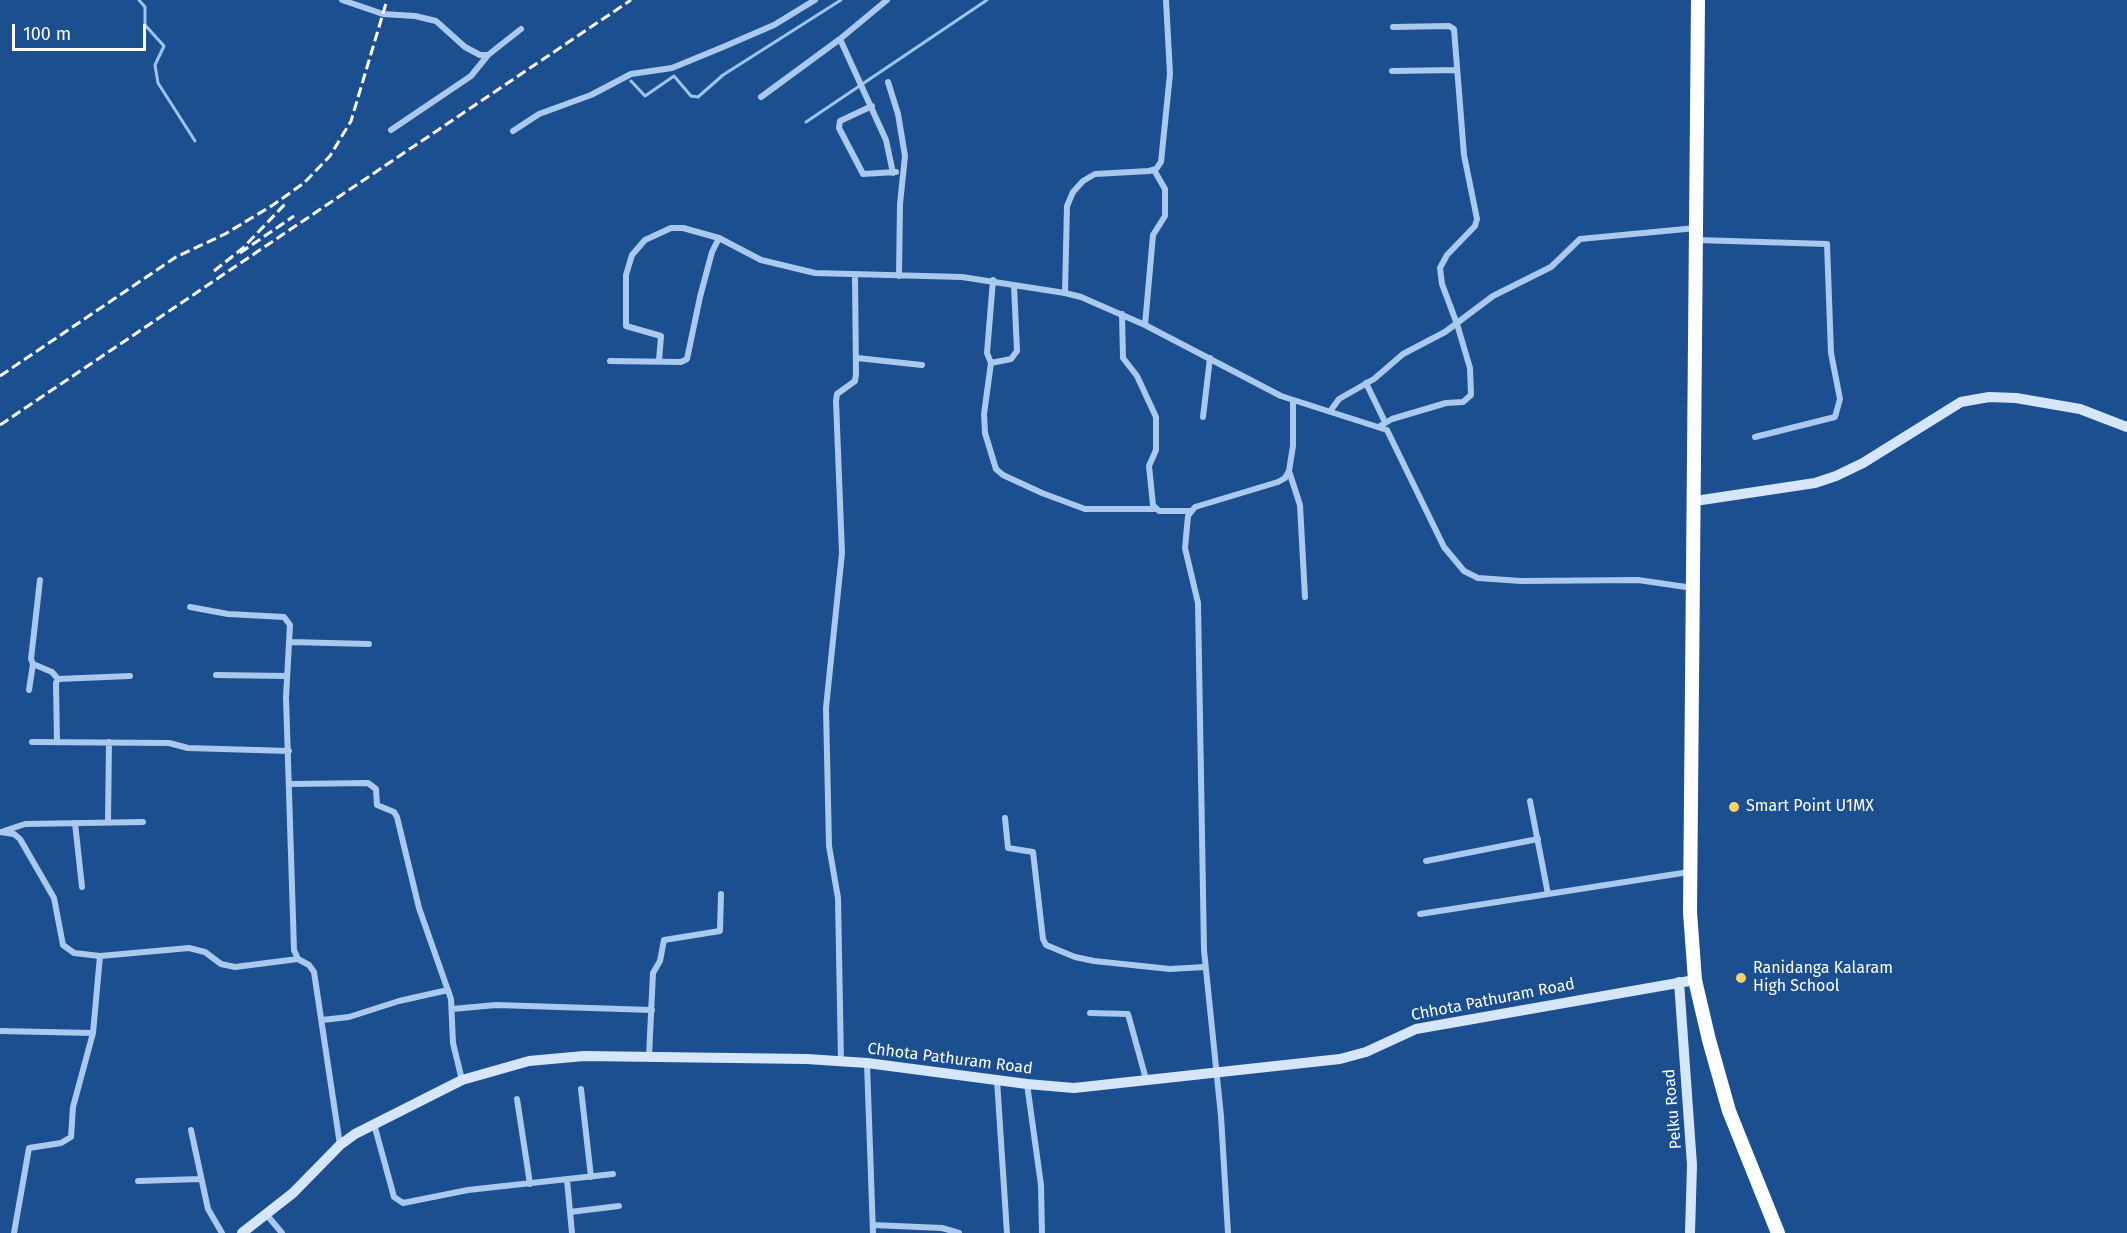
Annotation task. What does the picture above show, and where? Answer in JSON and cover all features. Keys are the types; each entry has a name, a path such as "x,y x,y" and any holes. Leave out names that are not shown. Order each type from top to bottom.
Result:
{"highway":[{"path":"1698,0 1695,501 1689,872 1695,980 1729,1111 1778,1233"}],"street":[{"path":"342,0 383,14 415,16 436,21 472,52 488,55"},
{"path":"513,131 539,114 591,95 631,74 672,68 774,25 815,0"},
{"path":"761,97 840,39 887,0"},
{"path":"1065,293 1067,206 1073,192 1095,174 1154,170 1161,162 1170,87 1166,2"},
{"path":"659,362 661,336 631,329 625,322 626,275 632,255 645,240 671,228 683,228 719,238 762,260 786,268 855,276 993,280 1065,293 1122,314 1293,401 1383,424 1446,403 1468,400 1471,395 1470,368 1442,284 1440,268 1447,255 1475,225 1477,219 1466,166 1454,29 1449,26 1393,27"},
{"path":"391,130 471,76 488,55 521,29"},
{"path":"840,39 888,146 893,173"},
{"path":"1392,71 1457,70"},
{"path":"888,82 900,124 905,161 899,276"},
{"path":"872,106 840,121 839,128 860,172 866,175 903,172"},
{"path":"1145,325 1153,235 1165,216 1165,189 1154,170"},
{"path":"1331,410 1339,399 1366,383 1402,354 1457,324 1493,296 1551,267 1580,239 1696,234 1827,244 1831,353 1840,399 1834,417 1755,437"},
{"path":"610,361 659,362 687,359 700,297 719,238"},
{"path":"841,1061 838,898 830,846 826,686 842,553 836,401 841,390 855,381 857,358 855,276"},
{"path":"993,280 987,353 991,363 984,424 994,466 998,471 1042,493 1085,509 1191,511"},
{"path":"991,363 1011,359 1017,351 1014,285"},
{"path":"1122,314 1123,358 1137,376 1156,417 1156,450 1149,466 1155,509"},
{"path":"857,358 922,365"},
{"path":"1203,417 1210,358"},
{"path":"1366,383 1383,424 1390,434 1444,547 1464,571 1478,578 1638,580 1693,588"},
{"path":"1695,501 1815,483 1863,463 1928,420 1961,402 1998,397 2080,410 2127,427"},
{"path":"1293,401 1289,471 1300,505 1305,597"},
{"path":"1228,1233 1216,1071 1205,968 1198,603 1185,548 1188,516 1195,507 1278,482 1289,471"},
{"path":"29,690 40,580"},
{"path":"190,607 228,614 284,617 290,625 287,676 294,950 298,958 309,965 314,972 340,1145"},
{"path":"290,642 369,644"},
{"path":"33,664 52,672 58,679"},
{"path":"216,675 287,676"},
{"path":"58,679 130,676"},
{"path":"57,742 56,683 58,679"},
{"path":"32,742 109,742 289,751"},
{"path":"108,822 109,742"},
{"path":"290,784 368,783 376,789 377,805 394,812 418,908 448,990 452,1009 453,1043 462,1080"},
{"path":"1530,801 1548,894"},
{"path":"1005,818 1008,848 1029,850 1035,856 1043,939 1046,945 1094,961 1170,969 1205,968"},
{"path":"2,832 26,824 143,822"},
{"path":"75,823 82,887"},
{"path":"2,832 20,839 54,898 63,945 74,953 100,956 189,948 205,952 228,967 272,964 298,958"},
{"path":"1426,861 1538,839"},
{"path":"1420,914 1689,872"},
{"path":"650,1056 653,973 660,961 664,940 720,931 721,894"},
{"path":"14,1233 29,1148 61,1143 71,1137 73,1107 93,1033 100,956"},
{"name":"Chhota Pathuram Road","path":"242,1233 308,1179 340,1145 374,1123 462,1080 500,1068 554,1058 650,1056 841,1061 1074,1088 1340,1059 1366,1052 1416,1029 1695,980"},
{"name":"Pelku Road","path":"1679,982 1692,1165 1690,1233"},
{"path":"322,1020 349,1017 399,1001 448,990"},
{"path":"452,1009 496,1005 652,1010"},
{"path":"1090,1013 1128,1014 1146,1079"},
{"path":"0,1030 93,1033"},
{"path":"867,1063 873,1233"},
{"path":"997,1079 1007,1233"},
{"path":"1027,1084 1041,1185 1042,1233"},
{"path":"582,1089 591,1177"},
{"path":"517,1099 530,1184"},
{"path":"374,1123 394,1197 399,1202 407,1204 468,1190 613,1174"},
{"path":"191,1130 208,1209 222,1233"},
{"path":"138,1181 200,1179"},
{"path":"567,1180 572,1233"},
{"path":"570,1212 619,1206"},
{"path":"266,1214 282,1233"},
{"path":"873,1225 942,1228 959,1233"}],"waterway":[{"path":"139,0 145,7 145,25 164,46 155,65 158,83 195,141"},
{"path":"631,81 645,96 674,76 691,96 698,97 723,75 841,0"},
{"path":"806,122 987,0"}],"railway":[{"path":"0,376 176,257 225,234 304,183 330,156 351,121 387,0"},
{"path":"0,425 631,0"},
{"path":"214,271 243,248 286,203"},
{"path":"240,253 294,216"}],"place":[{"name":"Smart Point U1MX","path":"1734,807"},
{"name":"Ranidanga Kalaram High School","path":"1741,978"}]}
